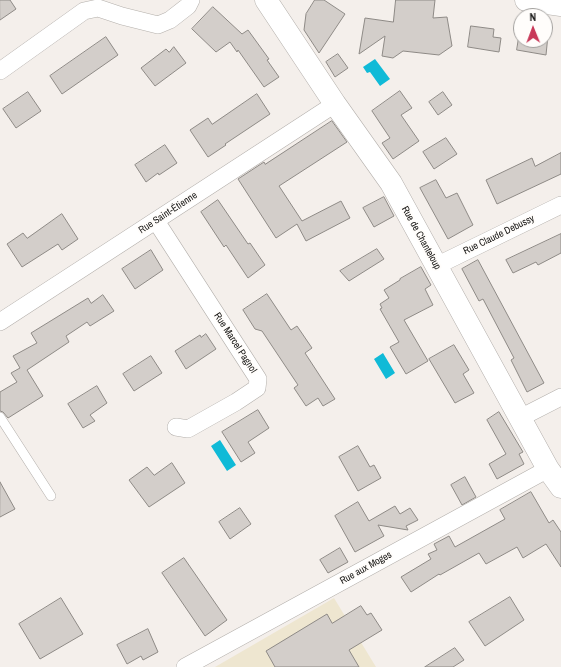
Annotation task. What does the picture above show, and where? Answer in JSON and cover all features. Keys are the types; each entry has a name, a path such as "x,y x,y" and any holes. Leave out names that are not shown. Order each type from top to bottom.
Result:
{"street":[{"path":"0,71 84,11 98,8 158,25 170,20 188,6 191,0"},
{"name":"Rue de Chanteloup","path":"266,0 335,104 391,183 548,469 561,487"},
{"path":"526,0 561,5"},
{"name":"Rue Saint-Étienne","path":"0,322 335,104"},
{"name":"Rue Claude Debussy","path":"436,266 561,205"},
{"name":"Rue Marcel Pagnol","path":"156,221 258,379 257,388 236,402 188,429 176,427"},
{"path":"520,418 561,397"},
{"name":"Rue aux Moges","path":"185,667 548,469"}],"lane":[{"path":"0,417 51,496"}],"shaded area":[{"path":"334,598 376,667 215,667"}],"water":[{"path":"375,59 390,79 380,86 370,72 367,73 363,67"},
{"path":"383,353 395,373 386,379 374,359"},
{"path":"220,440 236,465 227,471 211,446"}],"building":[{"path":"0,0 10,0 16,9 0,20"},
{"path":"315,0 324,0 345,14 319,53 304,30 306,14"},
{"path":"396,0 435,0 433,18 447,17 452,46 439,55 403,51 393,58 382,56 385,36 359,54 365,18 393,22"},
{"path":"213,7 242,34 248,30 269,59 267,60 279,77 264,87 238,50 237,52 230,42 216,52 192,29"},
{"path":"471,26 494,29 493,37 501,38 499,52 468,47"},
{"path":"106,37 118,55 62,94 50,76"},
{"path":"174,47 186,63 155,86 141,68 166,49 169,52"},
{"path":"517,48 547,48 546,55 517,50"},
{"path":"338,54 348,68 335,77 326,62"},
{"path":"400,91 412,108 401,115 419,141 393,159 382,143 390,138 372,111"},
{"path":"28,92 41,111 16,128 3,109"},
{"path":"443,92 452,105 438,115 429,102"},
{"path":"257,94 270,114 208,157 190,130 208,118 212,124"},
{"path":"332,121 347,142 279,186 302,221 341,201 350,218 306,241 297,224 276,238 238,179 264,162 265,164"},
{"path":"446,138 457,154 434,169 423,152"},
{"path":"165,145 177,163 159,175 158,173 146,182 135,165"},
{"path":"561,153 561,174 497,204 486,180 532,158 535,166"},
{"path":"436,180 446,198 457,193 473,225 448,239 420,188"},
{"path":"384,197 394,216 374,227 363,208"},
{"path":"218,200 248,244 250,243 265,265 248,278 226,245 224,247 201,212"},
{"path":"62,214 78,239 62,250 58,244 22,267 7,244 23,233 27,238"},
{"path":"561,234 561,253 538,265 536,262 513,273 506,260"},
{"path":"377,249 384,259 349,281 340,271"},
{"path":"151,250 163,270 135,289 122,269"},
{"path":"478,260 544,383 527,392 511,360 514,358 483,299 479,301 462,269"},
{"path":"421,267 431,285 425,289 433,305 404,320 428,361 406,374 390,347 399,342 380,309 382,308 380,304 389,298 384,290"},
{"path":"267,294 291,330 297,326 312,348 305,353 335,399 323,406 318,398 306,406 294,388 298,385 262,331 255,329 243,310"},
{"path":"103,295 114,311 90,326 87,322 66,336 69,342 27,370 43,396 8,418 3,412 0,411 0,392 17,382 11,373 20,368 13,356 37,343 31,333 88,298 91,303"},
{"path":"206,334 216,349 186,369 175,351 200,335 201,337"},
{"path":"454,345 469,370 463,374 474,393 455,403 429,359"},
{"path":"151,356 162,373 134,391 123,374"},
{"path":"97,386 107,403 90,415 95,421 83,428 68,404"},
{"path":"258,410 269,428 248,442 255,453 241,462 222,432"},
{"path":"499,412 523,452 519,454 524,464 497,479 489,464 506,454 487,420"},
{"path":"358,446 370,467 374,465 381,478 358,491 339,457"},
{"path":"172,463 185,483 149,507 129,480 147,467 154,475"},
{"path":"465,477 476,497 462,505 451,485"},
{"path":"0,482 15,509 0,517"},
{"path":"531,492 549,523 553,520 561,532 561,567 546,544 523,558 517,547 486,564 479,553 440,575 439,574 411,592 401,577 431,559 428,554 437,550 434,544 449,536 455,547 505,519 500,510"},
{"path":"358,502 369,521 395,506 400,514 410,508 418,520 406,526 408,530 378,525 384,536 355,552 335,516"},
{"path":"240,508 251,524 230,539 219,522"},
{"path":"340,548 348,562 328,573 320,560"},
{"path":"184,558 227,620 205,636 162,573"},
{"path":"510,597 524,620 485,646 469,622"},
{"path":"61,598 83,634 40,659 19,624"},
{"path":"361,606 367,615 371,613 382,630 349,650 359,667 275,667 266,651 327,614 332,623"},
{"path":"148,629 158,652 143,660 141,656 127,664 117,645"},
{"path":"455,648 464,660 453,667 425,667"}]}
